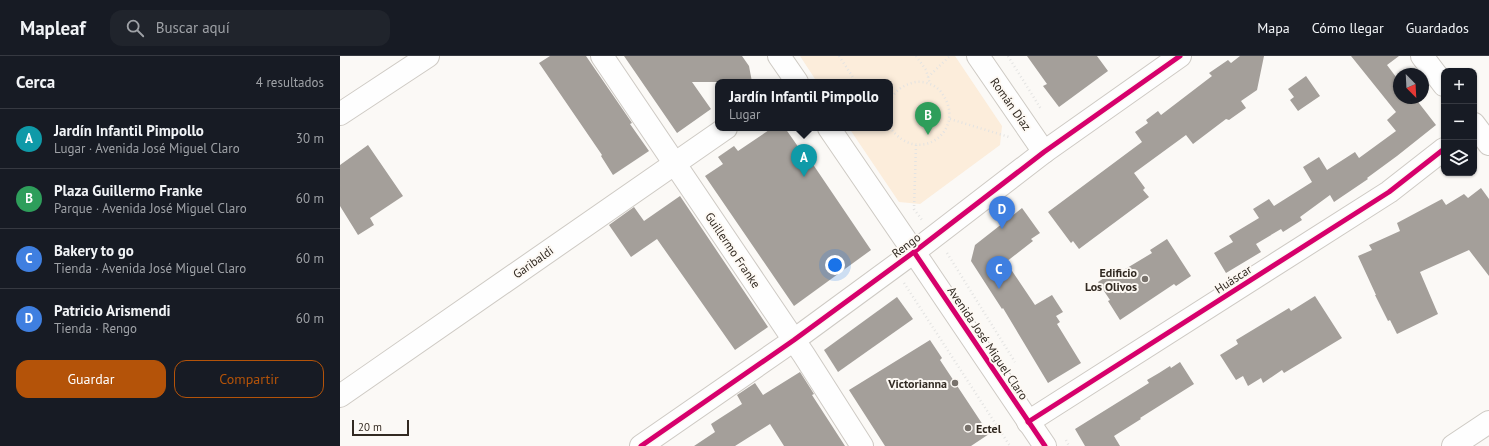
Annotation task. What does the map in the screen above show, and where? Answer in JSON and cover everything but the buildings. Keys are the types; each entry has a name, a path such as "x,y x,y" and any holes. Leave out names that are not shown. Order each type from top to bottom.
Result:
{"street":[{"path":"340,114 428,56"},
{"name":"Guillermo Franke","path":"602,56 794,340 862,446"},
{"path":"779,56 794,79"},
{"name":"Román Díaz","path":"978,56 1041,147"},
{"name":"Rengo","path":"641,446 794,340 914,252 939,242 1041,147 1180,56"},
{"path":"1422,56 1441,81"},
{"path":"1477,129 1489,144"},
{"name":"Garibaldi","path":"340,396 722,131"},
{"name":"Avenida José Miguel Claro","path":"831,131 1045,446"},
{"name":"Huáscar","path":"1028,422 1389,192 1441,151"},
{"path":"1453,446 1489,422"}],"path":[{"path":"839,56 854,79"},
{"path":"916,56 926,70 930,84"},
{"path":"928,78 950,56"},
{"path":"1008,56 1042,110"},
{"path":"893,95 899,89 909,84 920,82 930,84 939,90 946,98 950,108 950,119 947,128 941,136 934,141 925,144 916,145 905,142 896,136 893,131"},
{"path":"950,119 1041,147"},
{"path":"916,145 914,209 939,242 966,282 1018,367"},
{"path":"902,279 1010,446"}],"shaded area":[{"path":"800,56 955,56 1002,126 1000,145 920,204 899,202 851,131 893,131 893,79 815,79"}],"cycle path":[{"path":"641,446 794,340 914,252 1044,152 1180,56"},
{"path":"1028,422 1389,192 1441,151"},
{"path":"914,252 1045,446"}],"place":[{"name":"Plaza Guillermo Franke","path":"928,135"},
{"name":"Jardín Infantil Pimpollo","path":"804,177"},
{"name":"Patricio Arismendi","path":"1002,229"},
{"name":"Edificio Los Olivos","path":"1145,279"},
{"name":"Bakery to go","path":"999,289"},
{"name":"Victorianna","path":"955,383"},
{"name":"Ectel","path":"968,428"}]}
